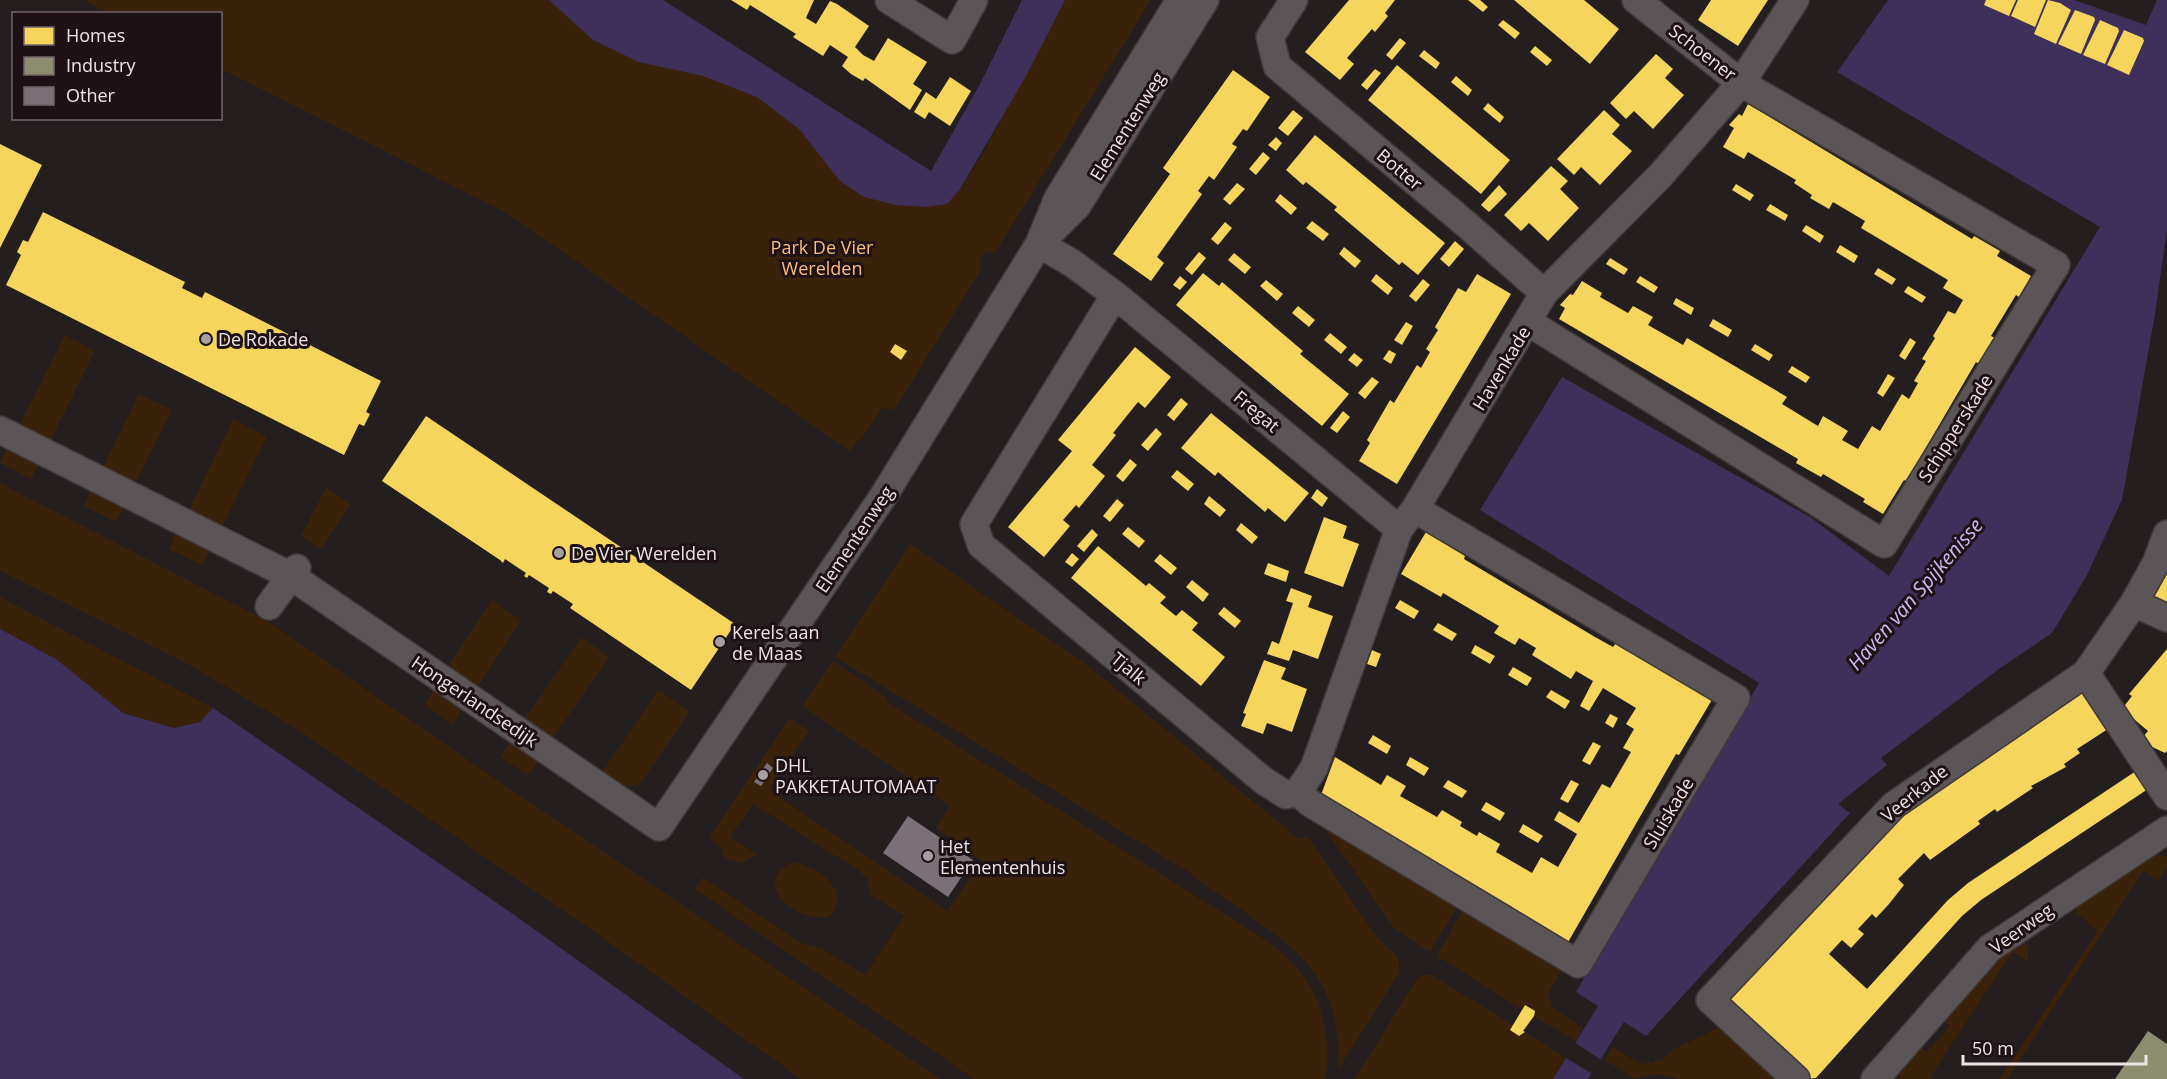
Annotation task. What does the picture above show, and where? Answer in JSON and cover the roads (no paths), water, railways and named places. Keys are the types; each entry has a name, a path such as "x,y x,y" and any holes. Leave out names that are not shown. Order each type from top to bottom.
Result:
{"street":[{"path":"890,0 952,40 974,0"},
{"name":"Elementenweg","path":"659,826 884,495 1039,244 1058,198 1180,0"},
{"name":"Elementenweg","path":"1039,244 1077,206 1205,0"},
{"name":"Botter","path":"1294,0 1270,37 1277,66 1466,224 1544,293"},
{"name":"Schoener","path":"1636,0 1741,83"},
{"name":"Havenkade","path":"1298,792 1314,768 1407,519 1544,293 1660,176 1741,83 1795,0"},
{"name":"Schipperskade","path":"1528,322 1884,543 2056,265 1741,83"},
{"name":"Fregat","path":"1039,244 1072,263 1115,295 1407,519"},
{"name":"Tjalk","path":"1115,295 974,524 981,545 1246,766 1286,795 1298,792"},
{"name":"Hongerlandsedijk","path":"0,430 294,572 659,826"},
{"name":"Sluiskade","path":"1298,792 1310,803 1578,964 1736,698 1407,519"},
{"name":"Veerkade","path":"1796,1079 1710,1000 1894,805 2086,673 2134,603 2156,563 2167,534"},
{"path":"269,606 294,572"},
{"path":"2134,603 2167,618"},
{"path":"2086,673 2167,796"},
{"name":"Veerweg","path":"1875,1079 1990,948 2167,830"}],"water":[{"path":"549,0 663,0 931,171 980,84 1022,0 1065,0 1026,76 960,189 947,204 925,207 896,205 864,197 840,181 800,130 757,97 703,76 639,62 593,40"},
{"name":"Haven van Spijkenisse","path":"1888,0 2074,0 2146,25 2157,0 2167,0 2167,230 2155,314 2122,500 2087,575 2052,633 1999,669 1881,758 1887,765 1838,804 1850,813 1646,1036 1624,1022 1588,1079 1553,1079 1598,1006 1576,992 1759,683 1480,510 1562,377 1810,517 1889,576 2100,227 1837,72"},
{"path":"0,629 56,659 123,713 174,728 200,722 213,708 510,912 744,1079 0,1079"}],"place":[{"name":"De Rokade","path":"206,339"},
{"name":"De Vier Werelden","path":"559,553"},
{"name":"Kerels aan de Maas","path":"720,642"},
{"name":"DHL PAKKETAUTOMAAT","path":"763,775"},
{"name":"Het Elementenhuis","path":"928,856"}],"park label":[{"name":"Park De Vier Werelden","path":"822,257"}]}
